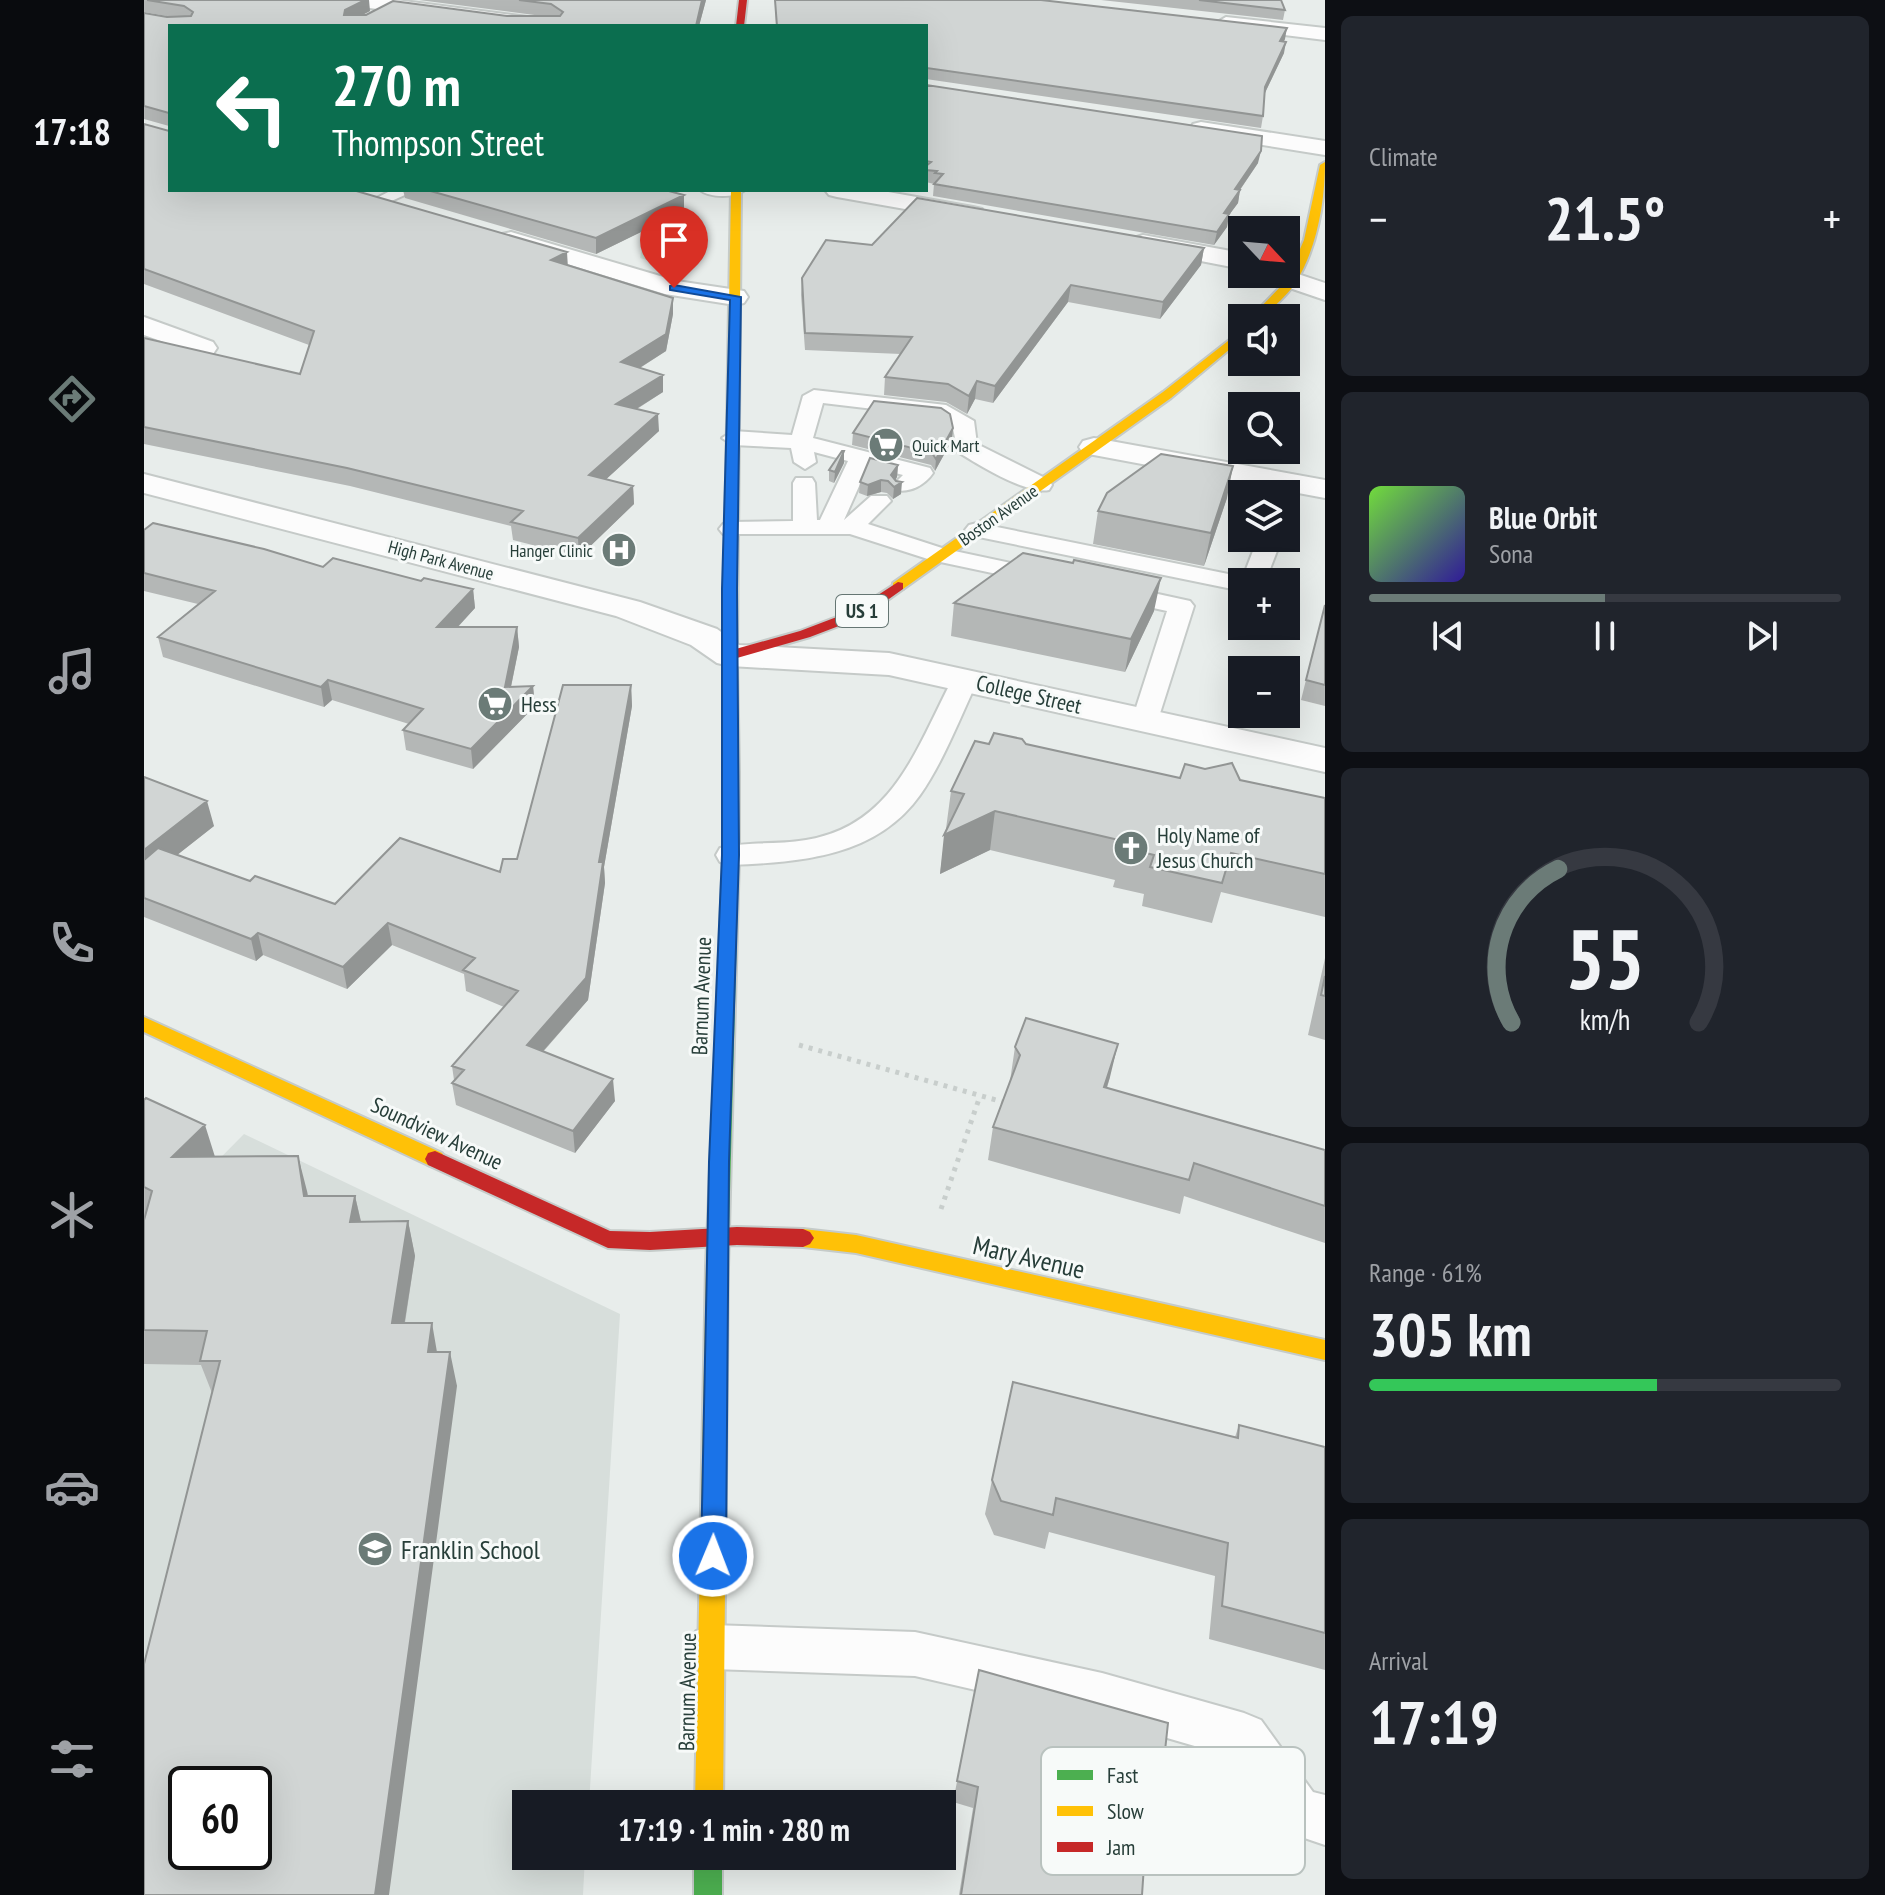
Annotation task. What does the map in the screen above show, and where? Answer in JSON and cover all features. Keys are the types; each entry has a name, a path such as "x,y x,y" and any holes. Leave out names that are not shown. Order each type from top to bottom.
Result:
{"main road":[{"path":"740,24 743,0"},
{"path":"1300,253 1309,240 1325,165"},
{"name":"Barnum Avenue","path":"709,1790 719,1236 731,855 730,655 736,192"},
{"name":"Boston Avenue","path":"730,655 771,645 849,618 1167,395 1228,345"},
{"name":"Soundview Avenue","path":"144,1024 608,1239 636,1243 719,1236"},
{"name":"Mary Avenue","path":"719,1236 805,1237 856,1244 1325,1350"},
{"path":"708,1870 708,1895"}],"street":[{"path":"354,0 536,24"},
{"path":"1211,21 1325,34"},
{"path":"1174,125 1325,148"},
{"path":"848,192 992,217"},
{"path":"352,194 422,215"},
{"path":"481,231 674,288 735,297"},
{"path":"1117,239 1228,259"},
{"path":"1300,284 1325,292"},
{"path":"144,325 203,348"},
{"path":"1094,447 1249,480"},
{"name":"High Park Avenue","path":"144,483 628,609 704,637 730,655"},
{"path":"1300,488 1325,489"},
{"name":"College Street","path":"730,655 889,664 1325,760"}],"lane":[{"path":"376,16 397,6"},
{"path":"378,202 402,192"},
{"path":"829,527 803,462 814,396 946,411 963,421 966,447 984,459 1041,485"},
{"path":"733,438 803,462 861,456 913,479 966,447"},
{"path":"829,527 861,456"},
{"path":"829,527 879,501"},
{"path":"731,529 829,527 940,555 1181,606 1146,720"},
{"path":"977,530 1228,581"},
{"path":"731,855 820,849 874,827 908,791 965,680"},
{"path":"712,1647 915,1654 1102,1696 1244,1737 1251,1747"},
{"path":"1305,1815 1325,1820"}],"path":[{"path":"799,1045 1009,1103"},
{"path":"941,1209 980,1096"}],"shaded area":[{"name":"Franklin School","path":"244,1134 620,1314 590,1790 512,1790 512,1870 584,1870 583,1895 144,1895 144,1235"}],"green space":[{"path":"684,213 692,214 688,268 680,269 640,258 644,235"}],"building":[{"path":"147,0 365,0 345,10 344,15 366,15 393,1 507,16 560,16 563,12 551,4 519,0 702,0 696,24 168,24 168,113 144,106 144,13 167,17 191,16 193,12 184,6"},
{"path":"775,0 1041,0 1287,28 1280,41 1286,42 1265,87 1263,116 928,68 928,24 777,24"},
{"path":"1199,0 1281,0 1285,10"},
{"path":"928,85 1262,136 1261,151 1235,189 1240,190 1224,213 1229,214 1217,232 934,184 943,174 928,170 931,162 928,161"},
{"path":"144,124 168,131 168,192 360,192 567,252 551,260 673,298 666,334 621,362 663,375 616,404 658,414 589,475 633,486 578,538 511,522 523,511 347,468 144,427 144,338 300,374 314,331 144,269"},
{"path":"434,192 673,192 684,195 596,238"},
{"path":"917,198 1204,248 1163,302 1071,285 995,386 977,381 969,396 948,384 885,377 912,337 805,333 802,278 826,240 872,245"},
{"path":"874,401 941,408 950,414 953,428 936,459 932,453 853,433"},
{"path":"842,451 835,472 829,470"},
{"path":"1161,454 1233,466 1211,533 1098,511 1107,493"},
{"path":"870,458 898,465 891,475 902,482 894,487 888,481 868,485 860,482"},
{"path":"153,523 264,549 323,567 333,558 421,581 424,578 473,589 437,627 517,627 505,687 533,686 471,749 403,730 423,709 328,680 321,687 158,637 215,591 144,573 144,530"},
{"path":"1023,553 1161,578 1131,639 954,603"},
{"path":"1325,605 1325,685 1306,680"},
{"path":"563,685 631,685 599,862 603,862 586,978 527,1045 613,1079 573,1131 452,1083 464,1070 452,1066 518,991 463,970 475,958 388,923 343,967 258,933 251,939 144,898 144,860 158,848 250,881 255,876 335,904 400,838 500,872 503,859 517,859"},
{"path":"994,733 1022,739 1026,744 1180,778 1185,764 1205,769 1232,763 1240,780 1325,798 1325,874 1231,853 1222,883 1150,867 1154,855 1121,847 1123,841 995,811 944,835 964,794 951,791 975,741 989,744"},
{"path":"144,777 207,801 144,850"},
{"path":"1026,1018 1118,1044 1104,1087 1325,1150 1325,1206 1194,1163 1189,1180 993,1127 1020,1055 1015,1047"},
{"path":"146,1098 205,1125 172,1157 298,1156 304,1196 355,1196 350,1222 408,1221 392,1323 432,1323 428,1352 450,1352 375,1895 144,1895 144,1664 220,1361 200,1361 207,1331 144,1330 144,1220 152,1191 144,1187"},
{"path":"1013,1382 1238,1438 1239,1425 1325,1447 1325,1633 1222,1606 1228,1543 1056,1498 1053,1515 1001,1501 992,1480"},
{"path":"979,1670 1168,1723 1165,1747 1041,1747 1041,1875 1143,1875 1142,1895 961,1895 978,1787 957,1781"}],"traffic: fast":[{"path":"717,1267 731,773"},
{"path":"708,1870 708,1895"}],"traffic: slow":[{"path":"1270,304 1291,282 1309,240 1325,165"},
{"path":"730,655 736,192"},
{"path":"898,586 1167,395 1228,345"},
{"path":"144,1024 435,1159"},
{"path":"803,1238 856,1244 1325,1350"},
{"path":"709,1790 717,1267"}],"traffic: jam":[{"path":"740,24 743,0"},
{"path":"731,773 730,655 805,634 860,613 898,586"},
{"path":"435,1159 608,1239 803,1238"}],"place":[{"name":"Quick Mart","path":"886,445"},
{"name":"Hanger Clinic","path":"619,550"},
{"name":"Hess","path":"495,704"},
{"name":"Holy Name of Jesus Church","path":"1131,848"},
{"name":"Franklin School","path":"375,1549"}],"route":[{"path":"674,288 735,297 730,589 731,855 719,1162 713,1556"}]}
